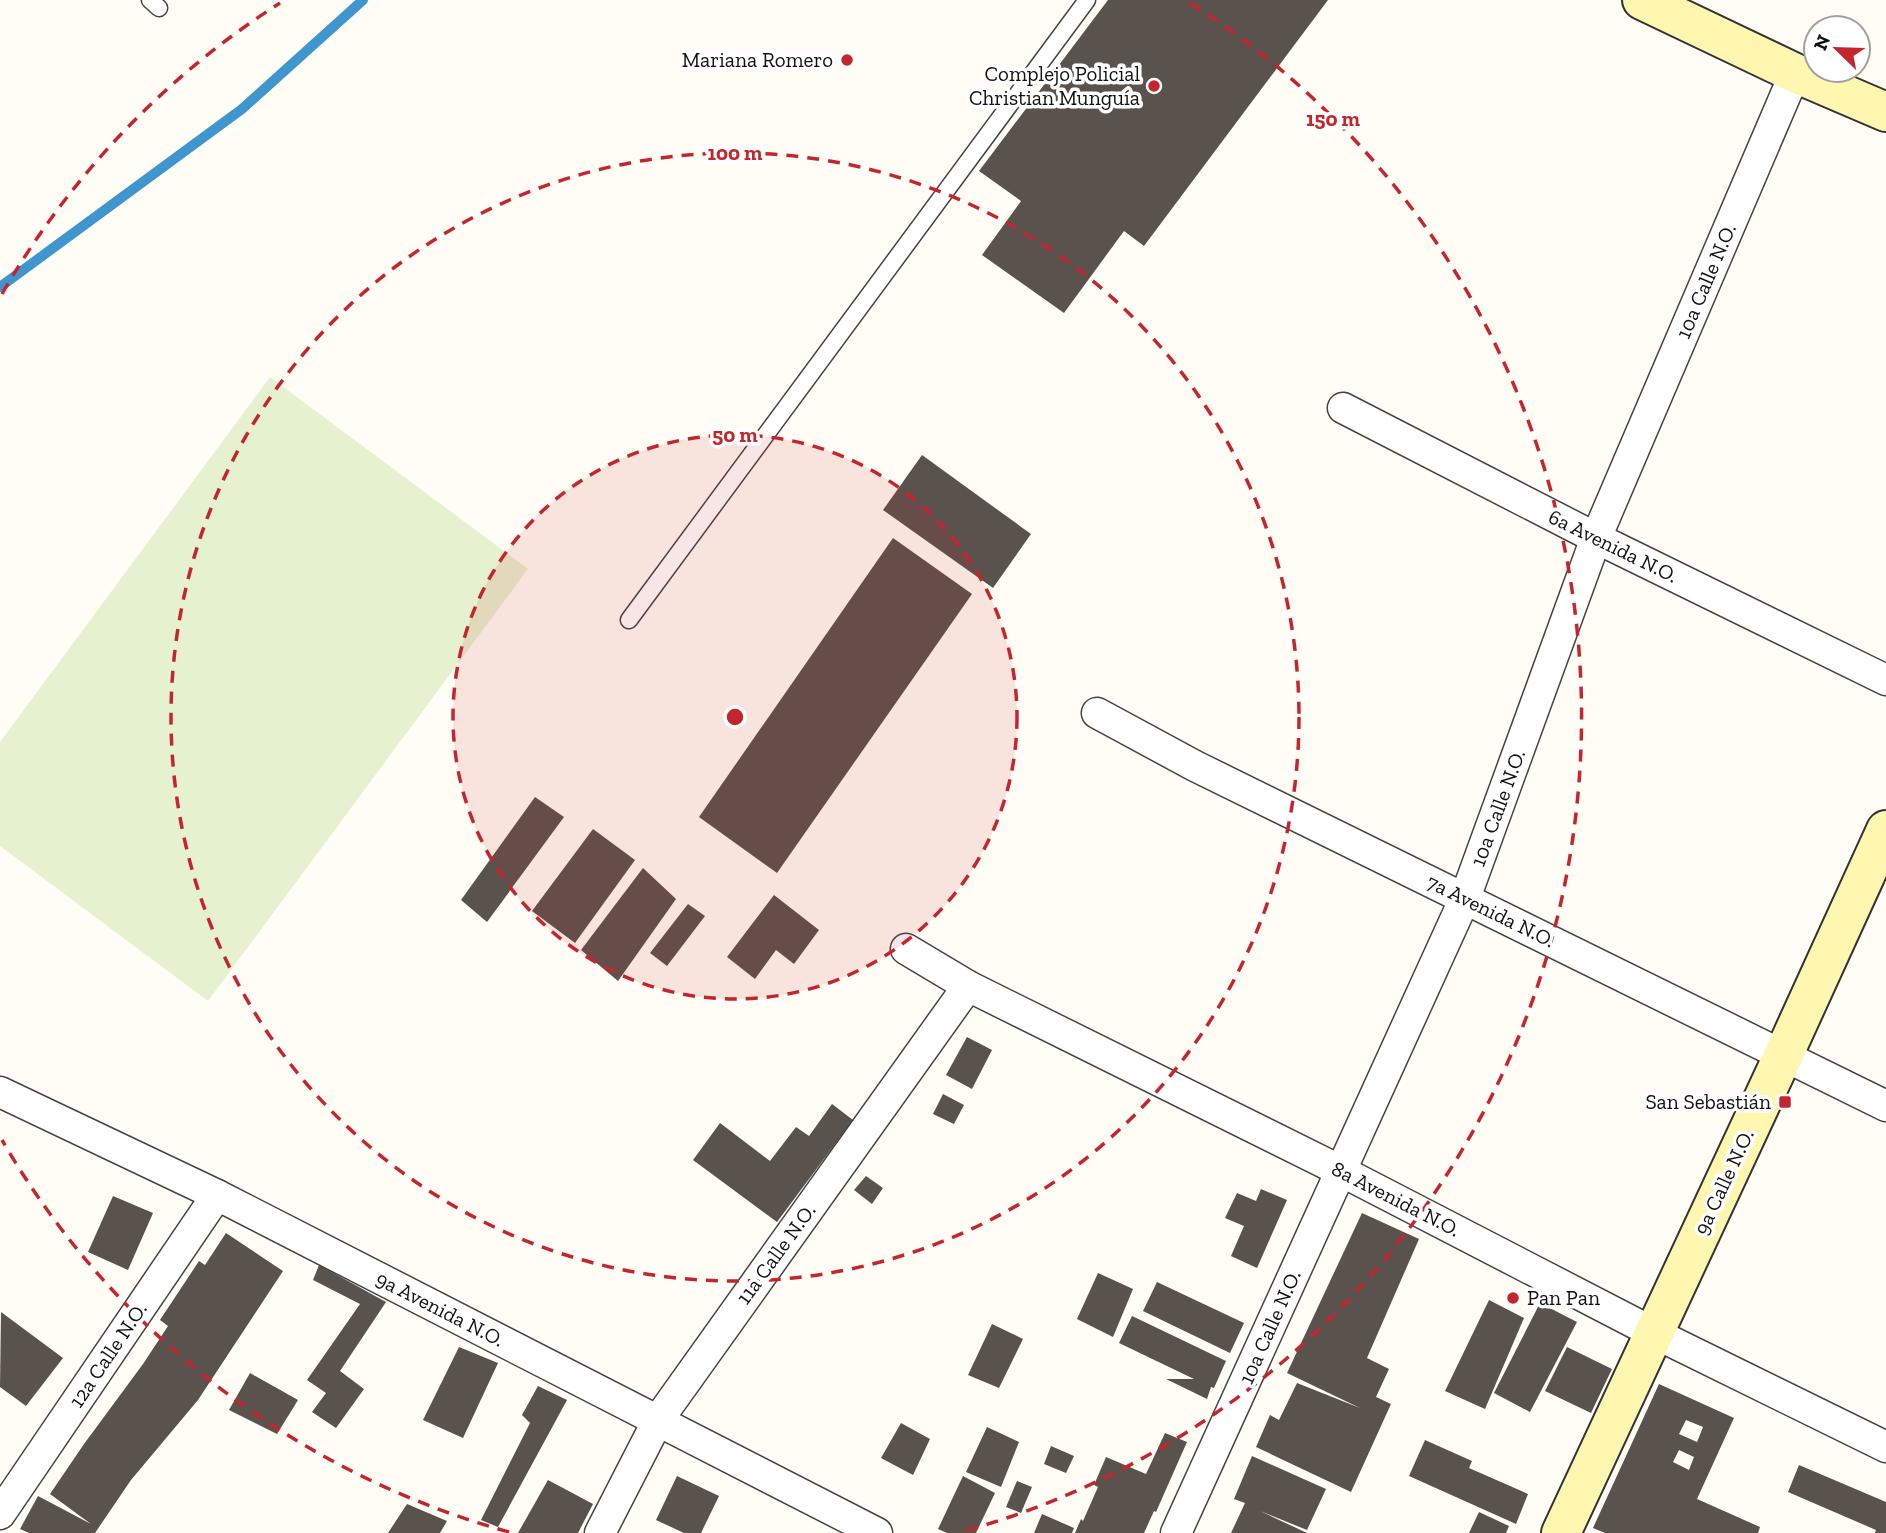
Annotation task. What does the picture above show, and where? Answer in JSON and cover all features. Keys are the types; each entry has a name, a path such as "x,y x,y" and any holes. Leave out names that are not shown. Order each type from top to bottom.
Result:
{"street":[{"path":"1642,0 1796,73 1886,112"},
{"name":"10a Calle N.O.","path":"1176,1533 1465,898 1596,538 1796,73"},
{"name":"6a Avenida N.O.","path":"1343,408 1596,538 1886,680"},
{"name":"7a Avenida N.O.","path":"1097,713 1195,766 1886,1105"},
{"name":"9a Calle N.O.","path":"1561,1533 1886,830"},
{"name":"8a Avenida N.O.","path":"906,949 968,986 1341,1171 1654,1333 1886,1447"},
{"name":"11a Calle N.O.","path":"600,1533 658,1420 968,986"},
{"name":"9a Avenida N.O.","path":"0,1092 217,1195 877,1533"},
{"name":"12a Calle N.O.","path":"0,1514 217,1195"}],"lane":[{"path":"629,620 1087,0"}],"green space":[{"path":"270,377 528,569 208,1001 0,846 0,742"}],"building":[{"name":"Complejo Policial Christian Munguía","path":"1108,0 1328,0 1144,246 1124,231 1064,313 982,255 1021,201 979,171"},
{"path":"922,455 1031,534 993,588 883,510"},
{"path":"893,538 972,594 777,873 699,817"},
{"path":"535,797 564,817 487,922 461,900"},
{"path":"593,829 635,860 575,943 532,911"},
{"path":"643,868 676,899 618,981 581,950"},
{"path":"774,895 819,930 794,964 776,950 755,979 727,957"},
{"path":"688,904 705,916 667,966 650,953"},
{"path":"967,1037 992,1050 972,1089 946,1075"},
{"path":"943,1094 964,1105 954,1124 933,1114"},
{"path":"832,1104 853,1120 777,1222 693,1160 720,1123 770,1161 796,1127 809,1136"},
{"path":"866,1176 883,1188 872,1204 854,1190"},
{"path":"1261,1189 1287,1200 1257,1268 1231,1256 1244,1226 1225,1218 1237,1193 1256,1201"},
{"path":"113,1196 153,1213 128,1270 88,1252"},
{"path":"1362,1213 1419,1239 1367,1358 1389,1369 1376,1397 1391,1404 1351,1492 1256,1447 1270,1415 1279,1420 1297,1383 1360,1408 1287,1373"},
{"path":"226,1233 283,1271 198,1400 131,1480 95,1533 29,1533 20,1529 38,1496 91,1524 50,1494 168,1326 160,1320 199,1261 205,1265"},
{"path":"319,1265 386,1302 340,1371 364,1389 336,1428 312,1412 326,1393 307,1380 360,1304 313,1280"},
{"path":"1098,1273 1133,1289 1113,1337 1077,1319"},
{"path":"1157,1282 1244,1323 1230,1353 1143,1311"},
{"path":"1489,1300 1524,1318 1485,1409 1445,1391"},
{"path":"1540,1303 1577,1322 1530,1412 1494,1393"},
{"path":"1,1312 63,1358 26,1406 0,1387"},
{"path":"1132,1316 1226,1361 1207,1399 1166,1379 1194,1379 1119,1343"},
{"path":"992,1324 1023,1339 999,1388 968,1375"},
{"path":"459,1347 498,1363 463,1438 423,1420"},
{"path":"1567,1347 1612,1369 1591,1413 1545,1391"},
{"path":"250,1373 298,1400 277,1434 229,1410"},
{"path":"1659,1384 1734,1418 1697,1499 1760,1527 1758,1533 1605,1533 1593,1528","holes":["1686,1420 1703,1427 1697,1442 1679,1434","1679,1450 1694,1457 1689,1470 1673,1462"]},
{"path":"538,1386 567,1400 498,1527 481,1520 530,1423 522,1415"},
{"path":"901,1423 930,1439 913,1475 881,1458"},
{"path":"987,1427 1019,1442 1001,1487 966,1472"},
{"path":"1165,1433 1187,1442 1144,1533 1075,1533 1098,1487 1094,1485 1106,1457 1146,1474"},
{"path":"1425,1440 1472,1461 1469,1468 1528,1494 1516,1524 1409,1476"},
{"path":"1051,1446 1074,1456 1066,1473 1044,1464"},
{"path":"1252,1456 1326,1489 1307,1530 1260,1511 1307,1533 1231,1533 1245,1503 1234,1499"},
{"path":"1799,1465 1886,1502 1886,1533 1875,1533 1876,1530 1788,1492"},
{"path":"677,1476 719,1496 701,1533 684,1533 656,1520"},
{"path":"963,1476 995,1493 976,1533 947,1533 938,1529"},
{"path":"548,1480 593,1504 578,1533 518,1533"},
{"path":"1017,1481 1032,1487 1021,1513 1006,1507"},
{"path":"407,1504 447,1521 440,1533 388,1533"},
{"path":"1479,1512 1509,1526 1506,1533 1469,1533"},
{"path":"1042,1514 1074,1528 1072,1533 1034,1533"}],"waterway":[{"path":"0,287 242,109 363,0"}],"place":[{"name":"Mariana Romero","path":"847,60"},
{"name":"Complejo Policial Christian Munguía","path":"1154,86"},
{"name":"San Sebastián","path":"1785,1102"},
{"name":"Pan Pan","path":"1513,1298"}]}
